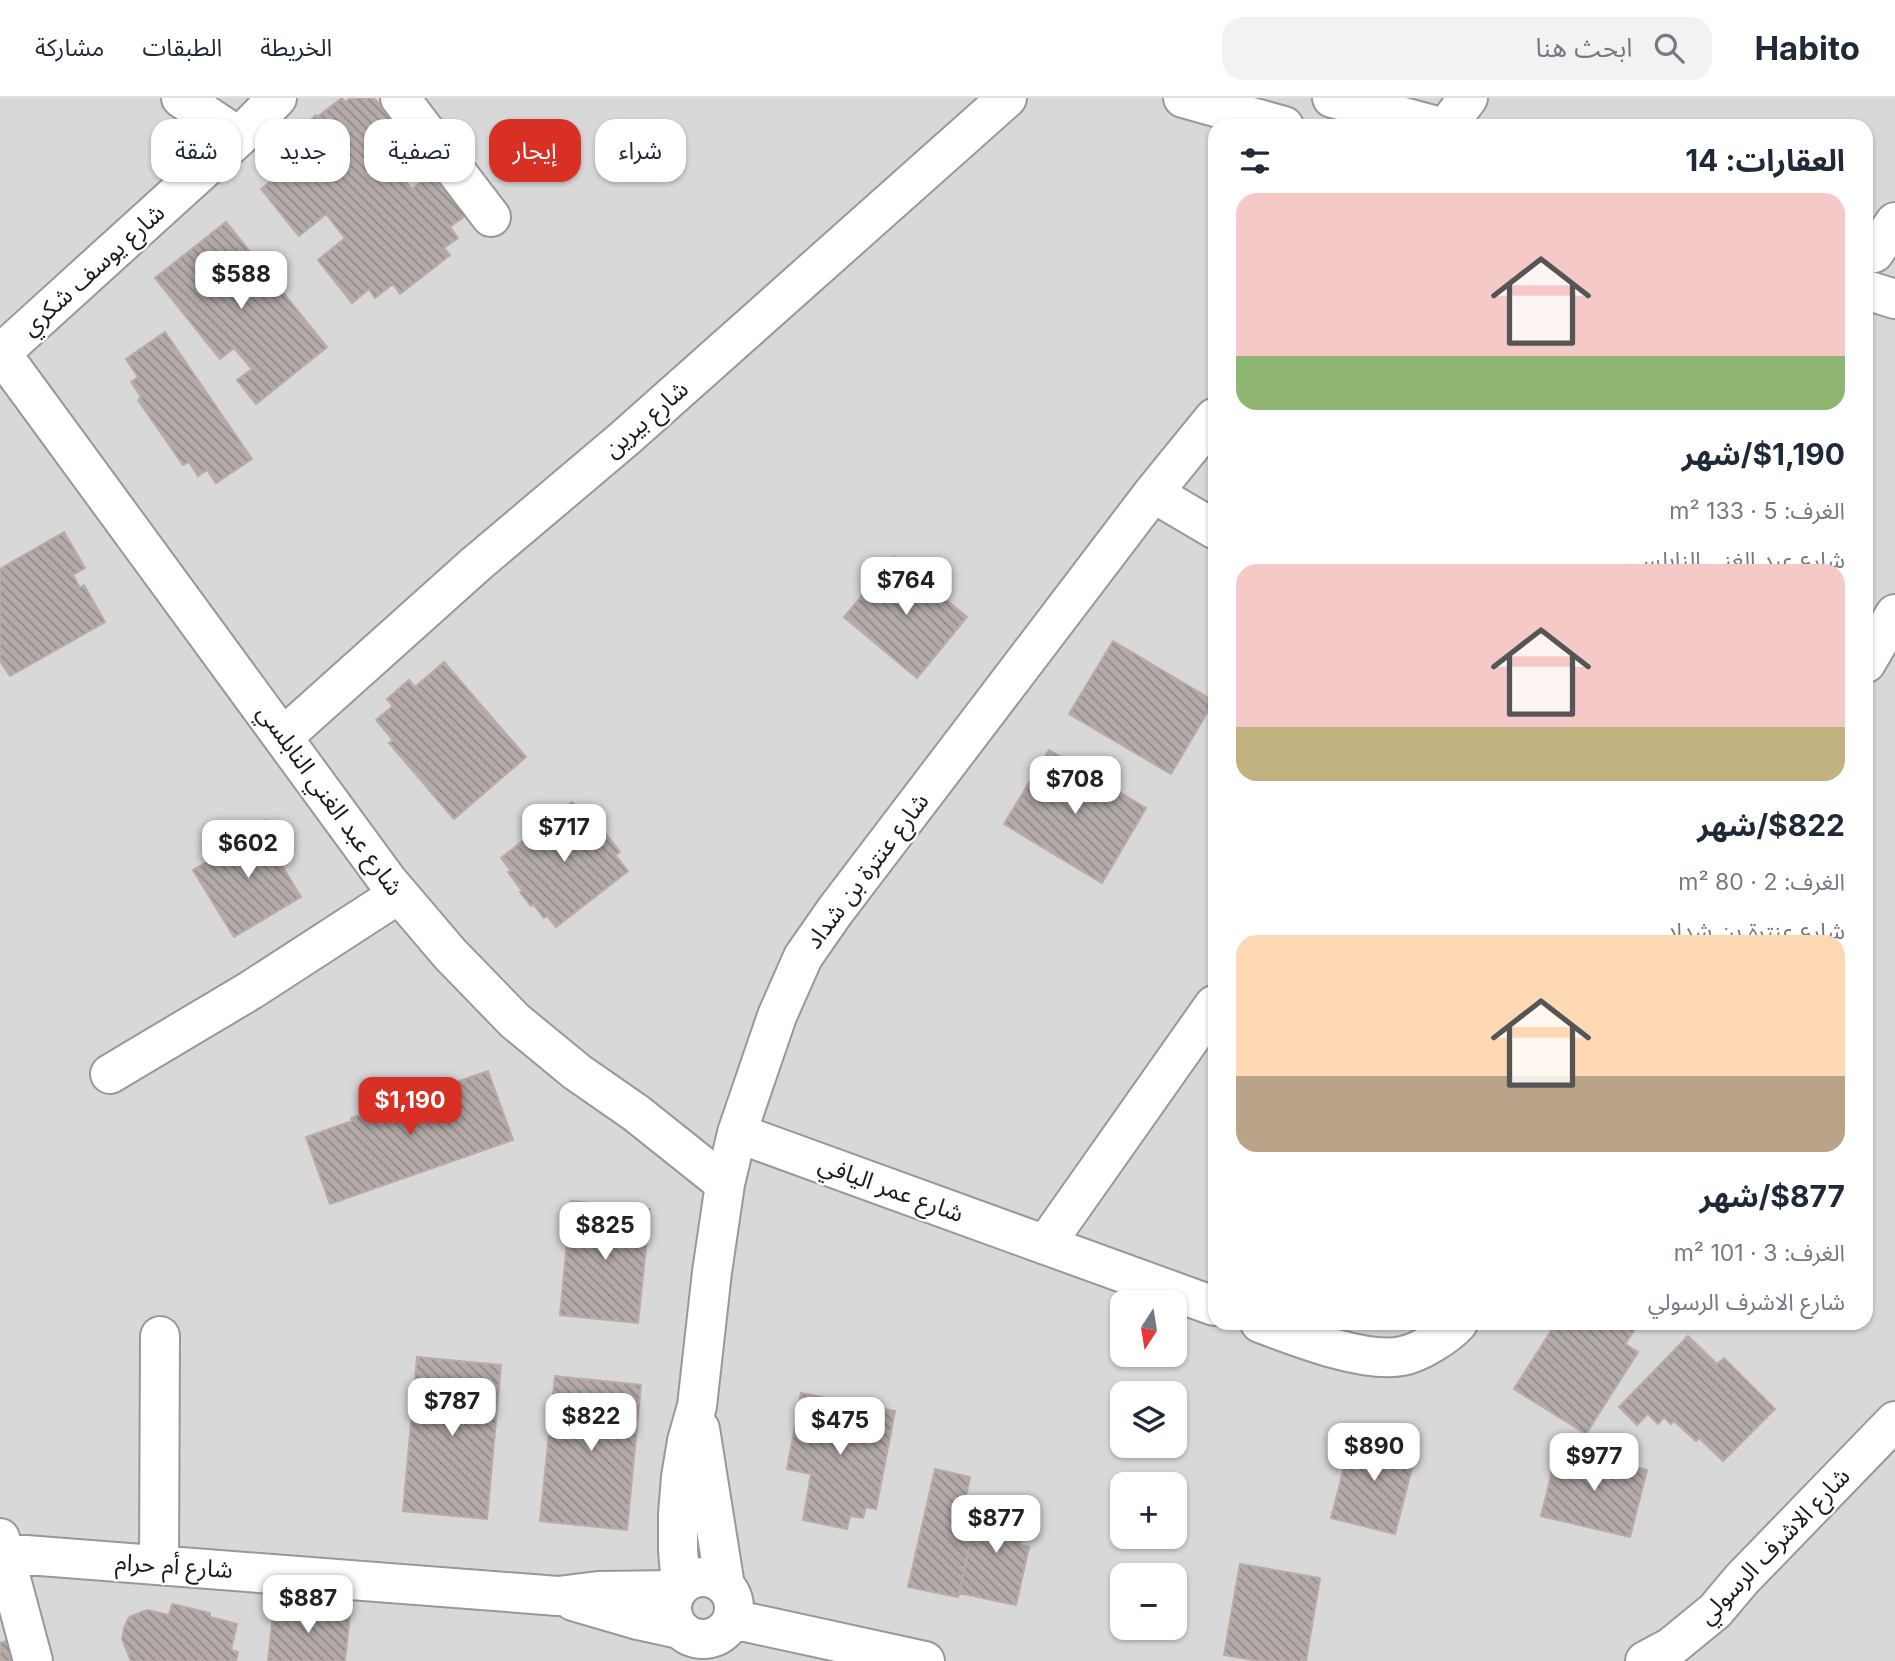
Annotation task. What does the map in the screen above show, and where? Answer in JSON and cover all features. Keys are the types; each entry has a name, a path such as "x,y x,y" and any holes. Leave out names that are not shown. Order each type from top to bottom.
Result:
{"street":[{"path":"181,98 212,119"},
{"name":"شارع يوسف شكري","path":"241,135 277,98"},
{"path":"400,98 491,217"},
{"name":"شارع بيرين","path":"283,737 476,564 645,421 1007,98"},
{"path":"1183,98 1259,119"},
{"path":"1332,98 1411,119"},
{"path":"1452,119 1468,98"},
{"name":"شارع يوسف شكري","path":"1,354 190,182"},
{"path":"1878,254 1895,222"},
{"path":"1873,292 1895,299"},
{"name":"شارع عبد الغني النابلسي","path":"1,354 399,894 450,954 515,1021 576,1072 636,1113 725,1184"},
{"name":"شارع عنترة بن شداد","path":"680,1588 678,1514 681,1477 697,1406 725,1184 737,1133 777,1016 803,957 835,911 1208,425"},
{"path":"1153,494 1208,526"},
{"path":"1873,651 1895,614"},
{"path":"110,1074 251,990 399,894"},
{"path":"1045,1245 1208,1014"},
{"name":"شارع عمر اليافي","path":"737,1133 1208,1304"},
{"path":"1281,1330 1349,1352 1389,1357 1404,1356 1429,1345 1449,1330"},
{"path":"159,1565 160,1336"},
{"name":"شارع عنترة بن شداد","path":"697,1406 726,1624"},
{"name":"شارع الاشرف الرسولي","path":"1646,1661 1671,1647 1715,1612 1742,1579 1895,1421"},
{"path":"2,1548 33,1661"},
{"name":"شارع أم حرام","path":"2,1548 159,1565 558,1596 598,1591 680,1588"},
{"path":"703,1577 714,1579 726,1624 713,1638 684,1641 672,1609 672,1602 680,1588 691,1580 703,1577"},
{"name":"شارع أم حرام","path":"558,1596 638,1620 684,1641"},
{"path":"726,1624 925,1661"}],"shaded area":[{"path":"0,98 1895,98 1895,1661 0,1661"}],"building":[{"path":"342,98 345,102 351,98 374,98 379,104 386,98 403,119 364,119 364,182 406,182 412,189 421,182 453,182 474,209 450,227 458,238 444,248 450,255 400,294 393,284 375,298 369,289 352,303 318,260 345,238 326,214 299,236 261,189 270,182 350,182 350,119 311,119 316,115 317,117"},
{"path":"226,222 327,347 256,404 237,380 252,369 234,348 220,359 155,278"},
{"path":"165,332 252,459 216,483 207,470 198,476 189,462 183,465 138,400 141,397 131,382 138,377 126,359"},
{"path":"64,532 85,568 73,575 80,588 84,585 105,622 10,676 0,661 0,569"},
{"path":"894,557 967,617 917,678 844,617"},
{"path":"1113,641 1208,697 1208,711 1171,774 1069,714"},
{"path":"444,662 526,757 454,819 389,743 393,740 376,720 393,706 387,699 409,680 415,687"},
{"path":"1049,750 1146,808 1102,883 1004,824"},
{"path":"572,802 586,819 591,815 620,852 615,855 628,871 556,927 547,916 544,918 533,904 531,906 501,858"},
{"path":"266,820 281,842 271,848 301,897 234,937 193,870 240,842 238,837"},
{"path":"488,1071 513,1140 330,1204 306,1137 352,1121 351,1118"},
{"path":"571,1201 650,1209 638,1323 560,1315"},
{"path":"1552,1330 1634,1330 1625,1344 1638,1352 1586,1434 1514,1389"},
{"path":"1688,1336 1717,1364 1724,1358 1775,1409 1723,1461 1699,1438 1696,1441 1674,1421 1671,1424 1664,1417 1658,1424 1648,1414 1637,1425 1619,1407"},
{"path":"417,1357 501,1365 487,1519 403,1511"},
{"path":"555,1376 641,1385 627,1530 540,1521"},
{"path":"801,1393 895,1411 876,1509 866,1507 863,1518 850,1516 847,1529 803,1520 811,1474 787,1469"},
{"path":"1353,1433 1417,1448 1395,1534 1331,1518"},
{"path":"1558,1448 1647,1470 1630,1537 1541,1516"},
{"path":"935,1469 970,1477 966,1496 980,1499 958,1597 908,1587"},
{"path":"996,1502 1028,1509 1020,1545 1029,1547 1016,1605 959,1593 977,1511 994,1515"},
{"path":"1240,1564 1320,1578 1306,1661 1258,1661 1224,1655"},
{"path":"172,1604 210,1613 210,1617 237,1624 231,1650 238,1652 236,1661 131,1661 122,1639 129,1617 147,1610 169,1615"},
{"path":"274,1605 350,1613 345,1661 268,1661"},
{"path":"10,1640 15,1661 0,1661 0,1643"}]}
